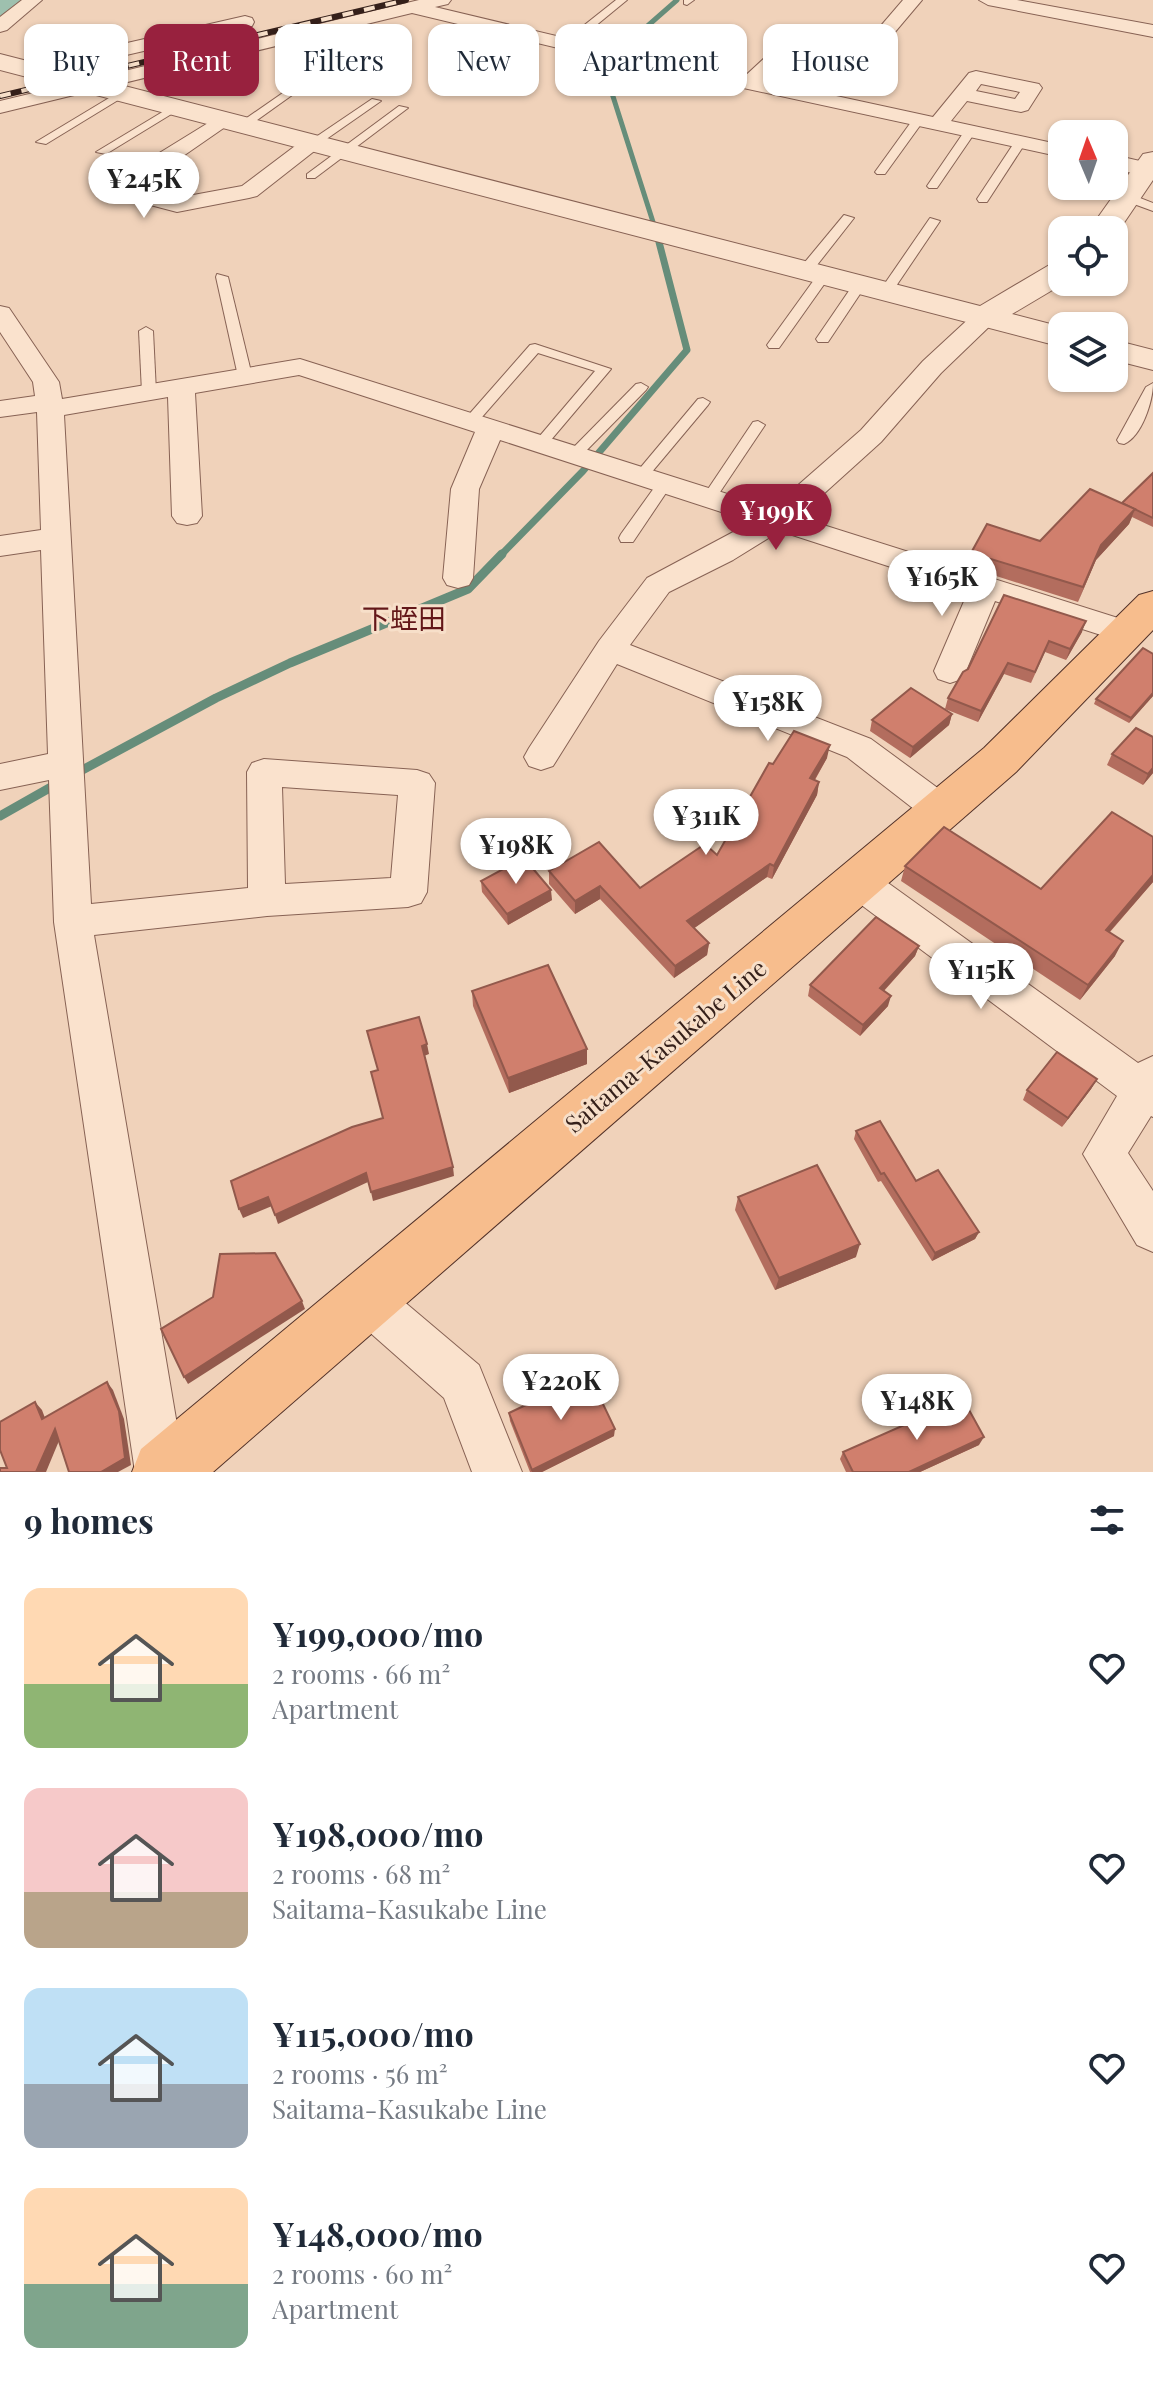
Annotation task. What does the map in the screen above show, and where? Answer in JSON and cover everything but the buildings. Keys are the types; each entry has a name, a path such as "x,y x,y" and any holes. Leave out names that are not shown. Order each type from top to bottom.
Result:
{"main road":[{"name":"Saitama-Kasukabe Line","path":"162,1472 1000,760 1145,616"}],"street":[{"path":"0,26 33,0"},
{"path":"128,74 442,0"},
{"path":"892,24 913,0"},
{"path":"988,0 1153,31"},
{"path":"411,7 481,24"},
{"path":"128,49 265,18"},
{"path":"749,83 792,43 852,54 814,97"},
{"path":"0,62 24,69"},
{"path":"749,83 1048,148"},
{"path":"928,122 962,94"},
{"path":"128,95 1048,333"},
{"path":"0,107 41,96"},
{"path":"232,124 130,181 124,191 177,205 249,191 311,145"},
{"path":"1122,216 1140,202 1151,163 1128,162"},
{"path":"541,757 610,649 658,585 722,553 777,520 871,436 932,367 985,317 1048,279"},
{"path":"0,313 46,382 73,922 162,1472"},
{"path":"1128,354 1153,360"},
{"path":"0,409 49,406 300,367 986,587 1145,616"},
{"path":"181,387 187,516"},
{"path":"458,578 465,489 480,425"},
{"path":"0,546 56,538"},
{"path":"950,671 986,587"},
{"path":"610,649 859,748 941,810"},
{"path":"0,777 66,764"},
{"path":"73,922 267,901 408,892 417,783 264,772 267,901"},
{"path":"857,881 1149,1088 1104,1154 1153,1230"},
{"path":"366,1299 462,1382 497,1472"}],"lane":[{"path":"592,24 622,0"},
{"path":"42,142 120,96"},
{"path":"232,124 281,96"},
{"path":"311,145 376,101"},
{"path":"102,152 174,108"},
{"path":"311,176 403,108"},
{"path":"881,172 928,122"},
{"path":"933,186 970,131"},
{"path":"983,199 1020,142"},
{"path":"774,345 848,218"},
{"path":"823,339 934,221"},
{"path":"222,277 245,376"},
{"path":"146,331 149,392"},
{"path":"480,425 535,348 604,369 540,444"},
{"path":"574,455 641,387"},
{"path":"1124,440 1153,387"},
{"path":"627,538 652,480 703,402"},
{"path":"709,498 758,425"}],"waterway":[{"path":"0,9 11,0"},
{"path":"660,244 603,65 677,0"},
{"path":"500,556 583,471 687,350 659,242"},
{"path":"73,775 216,698 290,663 468,589 502,554"},
{"path":"0,816 60,782"}],"railway":[{"path":"0,96 406,0"}],"district":[{"name":"下蛭田","path":"404,617"}]}
